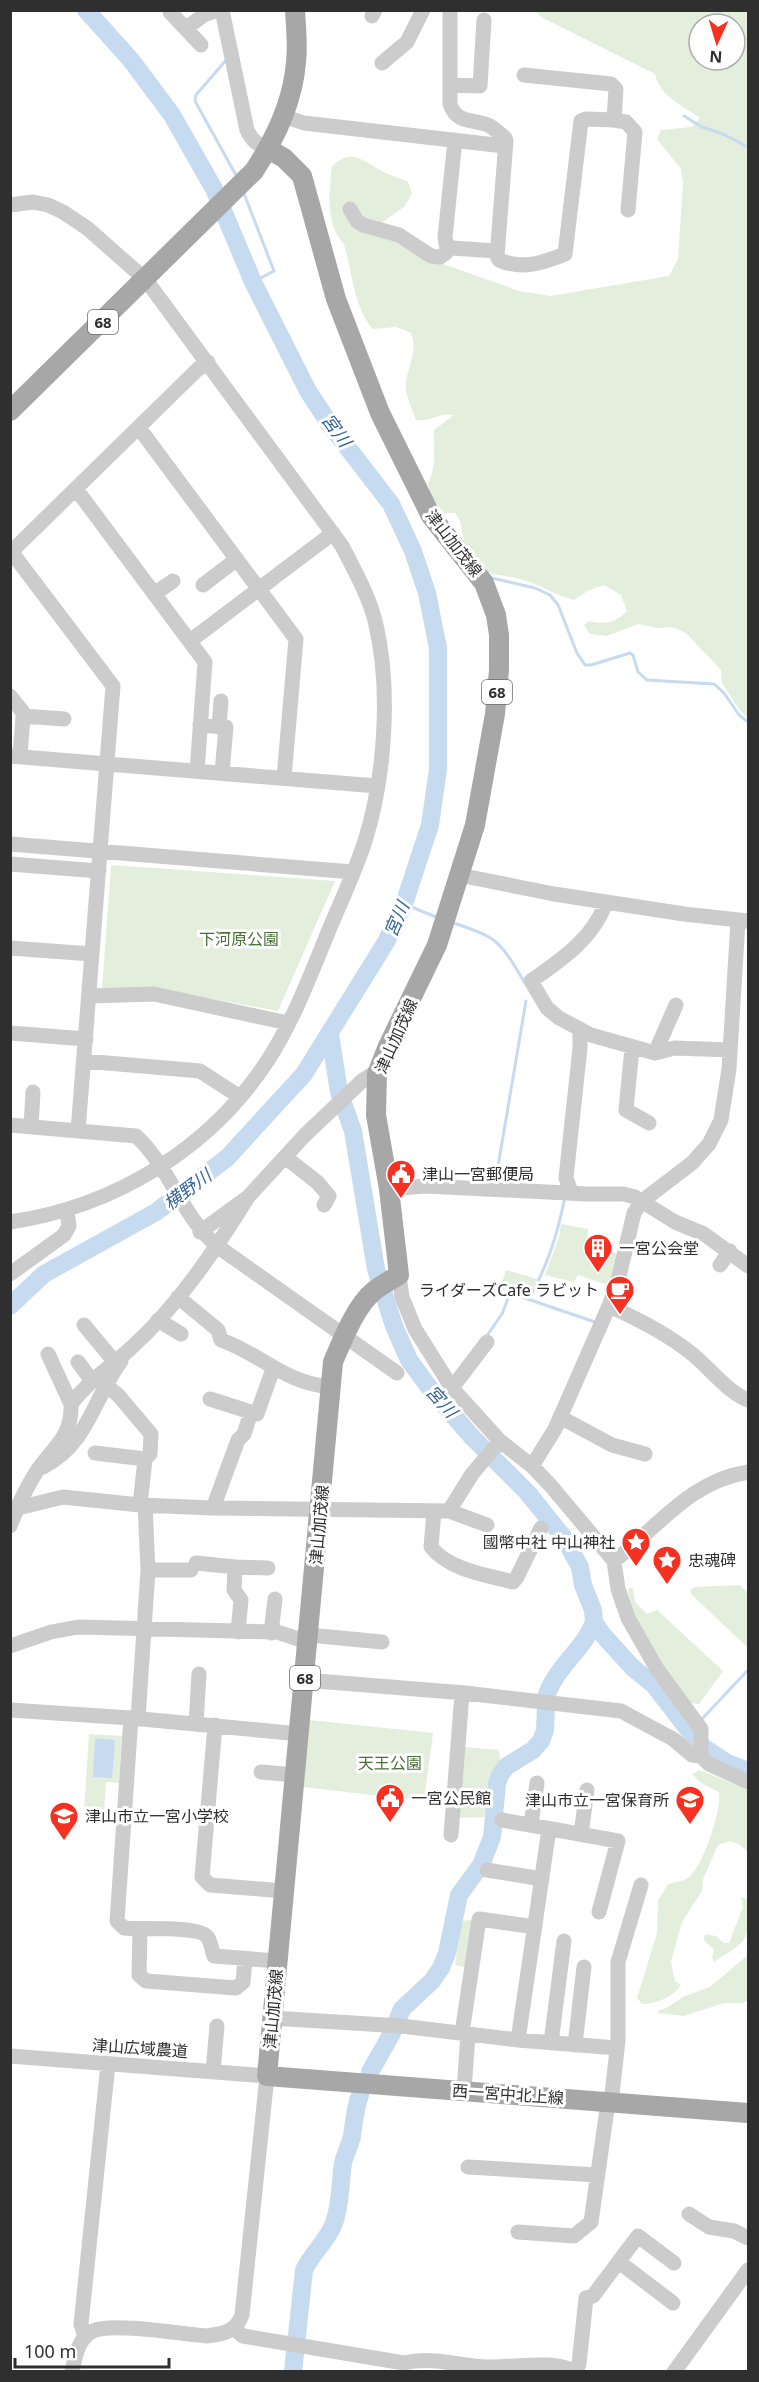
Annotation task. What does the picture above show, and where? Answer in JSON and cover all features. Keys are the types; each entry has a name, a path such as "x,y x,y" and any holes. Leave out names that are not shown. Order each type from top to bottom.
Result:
{"main road":[{"path":"280,10 296,41"},
{"name":"68","path":"10,411 248,179 268,149 283,116 293,83 296,41 295,10"},
{"name":"津山加茂線","path":"267,2076 333,1362 344,1335 373,1291 394,1278 389,1188 370,1077 388,1046 437,945 475,825 495,714 500,653 496,615 490,595 480,576 428,511 380,413 336,299 302,176 284,158 268,149"},
{"name":"西一宮中北上線","path":"267,2076 748,2113"}],"street":[{"path":"186,28 204,15 217,10"},
{"path":"222,10 247,130 250,138 268,149"},
{"path":"382,63 407,42 423,10"},
{"path":"450,10 452,110 465,121 488,125 505,138 497,251 499,260 536,266 565,254 581,121 586,118 626,122 635,132 628,210"},
{"path":"170,12 201,45"},
{"path":"450,85 480,86 484,20"},
{"path":"524,75 611,84 616,89 615,120"},
{"path":"283,116 304,123 504,146"},
{"path":"350,209 357,221 363,225 399,235 431,256 440,257 446,254 448,245 445,237 455,140"},
{"path":"10,205 33,202 48,205 87,228 146,280 208,362 333,533 360,580 376,623 383,660 385,712 377,786 365,841 288,1023 267,1062 240,1097 212,1127 162,1171 112,1194 68,1210 10,1222"},
{"path":"448,245 452,248 497,251"},
{"path":"78,1131 113,686 11,552 198,369 208,362"},
{"path":"139,428 296,639 284,778"},
{"path":"76,489 205,662 197,764"},
{"path":"190,641 333,533"},
{"path":"203,585 237,559"},
{"path":"154,594 173,580"},
{"path":"10,696 22,711 23,716 15,757 108,764 223,766 284,778 377,786"},
{"path":"219,727 221,701"},
{"path":"23,716 64,719"},
{"path":"200,725 226,727 223,766"},
{"path":"10,844 353,872"},
{"path":"10,864 99,871"},
{"path":"459,875 606,902 743,921 726,1097 716,1133 692,1163 644,1200 630,1225 620,1272 609,1306 560,1417 532,1466"},
{"path":"606,902 602,914 583,939 563,959 531,981 547,1008 580,1032 632,1048 655,1053 675,1048 729,1050"},
{"path":"10,948 92,954"},
{"path":"89,996 154,993 288,1023"},
{"path":"655,1053 676,1005"},
{"path":"571,1192 567,1178 580,1032"},
{"path":"10,1033 86,1039"},
{"path":"632,1048 626,1110 649,1123"},
{"path":"84,1061 200,1071 240,1097"},
{"path":"38,1470 59,1458 70,1448 87,1424 115,1370 130,1349 178,1297 217,1246 248,1197 325,1117 370,1077"},
{"path":"31,1127 33,1092"},
{"path":"10,1125 136,1136 162,1171 198,1229 217,1246 397,1373"},
{"path":"285,1157 324,1189 329,1196 324,1205"},
{"path":"389,1188 425,1186 623,1194 644,1200 675,1222 704,1234 748,1266"},
{"path":"198,1229 248,1197"},
{"path":"10,1274 64,1235 69,1226 68,1210"},
{"path":"720,1265 730,1251"},
{"path":"394,1278 415,1329 452,1388 500,1441 532,1466 614,1561 618,1589 628,1618 657,1669 698,1724 702,1749 709,1764 748,1782"},
{"path":"178,1297 218,1330 217,1333 221,1340 261,1359 273,1369 310,1384 331,1387"},
{"path":"609,1306 663,1333 690,1352 737,1396 748,1400"},
{"path":"158,1320 181,1334"},
{"path":"84,1325 114,1361"},
{"path":"452,1388 487,1342"},
{"path":"10,1526 14,1508 38,1470 67,1434 71,1411 92,1380 130,1349"},
{"path":"48,1354 71,1411 87,1424"},
{"path":"78,1362 92,1380"},
{"path":"210,1399 257,1414 273,1369"},
{"path":"107,1386 118,1395 151,1434 150,1454 145,1459 143,1505 148,1570 144,1630 117,1921 124,1928 181,1929 203,1933 208,1938 213,1956 277,1961"},
{"path":"213,1508 251,1412"},
{"path":"560,1417 612,1445 645,1454"},
{"path":"500,1441 442,1511 431,1547 451,1562 476,1573 492,1575 513,1582 541,1528"},
{"path":"95,1453 145,1459"},
{"path":"614,1561 677,1505 703,1486 748,1472"},
{"path":"14,1508 63,1497 143,1505 213,1508 442,1511 487,1525"},
{"path":"148,1570 193,1566 268,1568"},
{"path":"234,1567 234,1590 241,1600 238,1632"},
{"path":"271,1633 275,1599"},
{"path":"10,1646 71,1628 271,1633 309,1639 382,1642"},
{"path":"196,1724 200,1674"},
{"path":"304,1680 465,1693 621,1711 673,1738 692,1755 702,1749"},
{"path":"451,1835 462,1694"},
{"path":"10,1710 135,1718 300,1734"},
{"path":"215,1725 202,1877 210,1885 284,1892"},
{"path":"261,1772 295,1775"},
{"path":"531,1825 537,1783"},
{"path":"581,1834 587,1790"},
{"path":"502,1820 618,1841 599,1912"},
{"path":"518,2040 549,1828"},
{"path":"487,1870 542,1879"},
{"path":"518,2232 574,2235 591,2222 616,2048 618,1962 641,1885"},
{"path":"464,2091 465,2034 478,1920 535,1927"},
{"path":"141,1930 139,1975 146,1981 236,1988 243,1982 245,1959"},
{"path":"551,2043 564,1941"},
{"path":"575,2045 584,1967"},
{"path":"272,2018 401,2026 518,2040 616,2048"},
{"path":"213,2071 217,2026"},
{"name":"津山広域農道","path":"10,2056 267,2076"},
{"path":"85,2337 81,2324 108,2064"},
{"path":"72,2372 77,2350 85,2337 94,2330 110,2328 206,2336 222,2334 239,2324 242,2314 267,2076"},
{"path":"468,2167 597,2175"},
{"path":"689,2214 709,2227 734,2231 748,2238"},
{"path":"234,2329 243,2336 393,2360 406,2367 424,2360 487,2369 536,2365 576,2371 579,2364 586,2298 593,2296 638,2236 674,2263"},
{"path":"618,2262 673,2303"},
{"path":"674,2372 748,2270"}],"green space":[{"path":"535,11 748,11 748,718 740,711 722,683 721,670 687,634 673,627 658,628 638,624 607,636 590,634 584,625 589,621 610,622 627,611 621,595 604,585 589,590 574,600 521,579 484,572 467,549 458,517 455,513 444,513 430,496 428,483 434,464 434,430 454,415 416,420 407,396 406,386 414,345 411,333 396,327 373,329 362,311 354,289 344,244 338,236 331,217 332,166 345,158 357,158 408,182 412,193 405,206 380,224 395,241 428,261 446,265 519,291 550,296 669,276 678,259 683,184 681,169 657,139 661,130 692,127 700,118 667,94 655,74 543,18"},
{"name":"下河原公園","path":"111,865 335,881 278,1011 153,988 102,990"},
{"path":"561,1224 588,1229 587,1249 622,1254 613,1287 578,1275 574,1282 545,1275 559,1237"},
{"path":"506,1270 537,1279 527,1297 500,1289"},
{"path":"740,1585 748,1593 748,1648 691,1594 691,1589 695,1587"},
{"path":"629,1588 633,1588 635,1602 647,1614 657,1610 723,1671 699,1704 691,1703 652,1647 634,1614 629,1599"},
{"name":"天王公園","path":"309,1720 433,1733 424,1801 303,1787"},
{"path":"89,1734 122,1736 119,1783 106,1782 104,1813 84,1812"},
{"path":"463,1747 499,1750 501,1768 492,1782 484,1817 456,1818"},
{"path":"700,1770 748,1790 748,1852 739,1844 730,1841 718,1845 703,1879 702,1891 682,1922 671,1962 675,1981 681,1985 664,1999 642,2004 637,1998 657,1933 658,1901 668,1884 680,1882 690,1876 701,1860 715,1823 719,1792 701,1783 692,1774"},
{"path":"741,1897 748,1900 748,1924 745,1938 714,1962 712,1957 714,1950 704,1940 705,1934 716,1936 724,1943 729,1943 743,1907"},
{"path":"478,1919 471,1969 455,1965 461,1921"},
{"path":"748,1955 748,2000 743,2003 724,2003 684,2016 659,2013 658,2011 683,1997 710,1987"}],"water":[{"path":"95,1738 115,1740 112,1778 93,1777"}],"waterway":[{"name":"宮川","path":"10,1306 44,1274 156,1212 227,1158 304,1074 386,942 404,904 430,825 438,769 438,648 427,593 413,551 391,504 331,426 308,391 253,282 214,189 172,115 131,60 86,10"},
{"path":"227,59 196,95 195,101 237,177"},
{"path":"684,116 702,127 723,134 748,147"},
{"path":"243,191 274,271 253,282"},
{"path":"492,578 535,588 550,595 558,605 577,653 585,665 630,653 633,655 638,672 647,680 714,684 724,693 739,715 748,722"},
{"path":"404,904 436,917"},
{"path":"454,923 491,938 504,950 525,983"},
{"path":"495,1184 526,1001"},
{"name":"宮川","path":"330,1034 339,1092 353,1131 376,1269 394,1326 409,1360 431,1390 473,1438 527,1492 564,1538 580,1567 583,1585 593,1610 594,1622 603,1635 632,1667 654,1685 700,1745 727,1763 748,1771"},
{"path":"529,1299 551,1250 565,1197"},
{"path":"486,1337 502,1314 510,1293 595,1322"},
{"path":"546,1698 555,1677 583,1641 594,1622"},
{"path":"701,1720 748,1670"},
{"path":"370,2072 392,2033 402,2009 432,1981 441,1968 447,1953 459,1895 481,1865 492,1837 497,1784 500,1775 507,1766 533,1750 541,1741 545,1730 546,1706"},
{"path":"293,2372 304,2270 334,2223 343,2163 352,2136 360,2095"}],"place":[{"name":"津山一宮郵便局","path":"401,1200"},
{"name":"一宮公会堂","path":"598,1274"},
{"name":"ライダーズCafe ラビット","path":"620,1316"},
{"name":"國幣中社 中山神社","path":"636,1568"},
{"name":"忠魂碑","path":"667,1586"},
{"name":"一宮公民館","path":"390,1824"},
{"name":"津山市立一宮保育所","path":"690,1826"},
{"name":"津山市立一宮小学校","path":"64,1842"}],"water label":[{"name":"横野川","path":"187,1189"}]}
